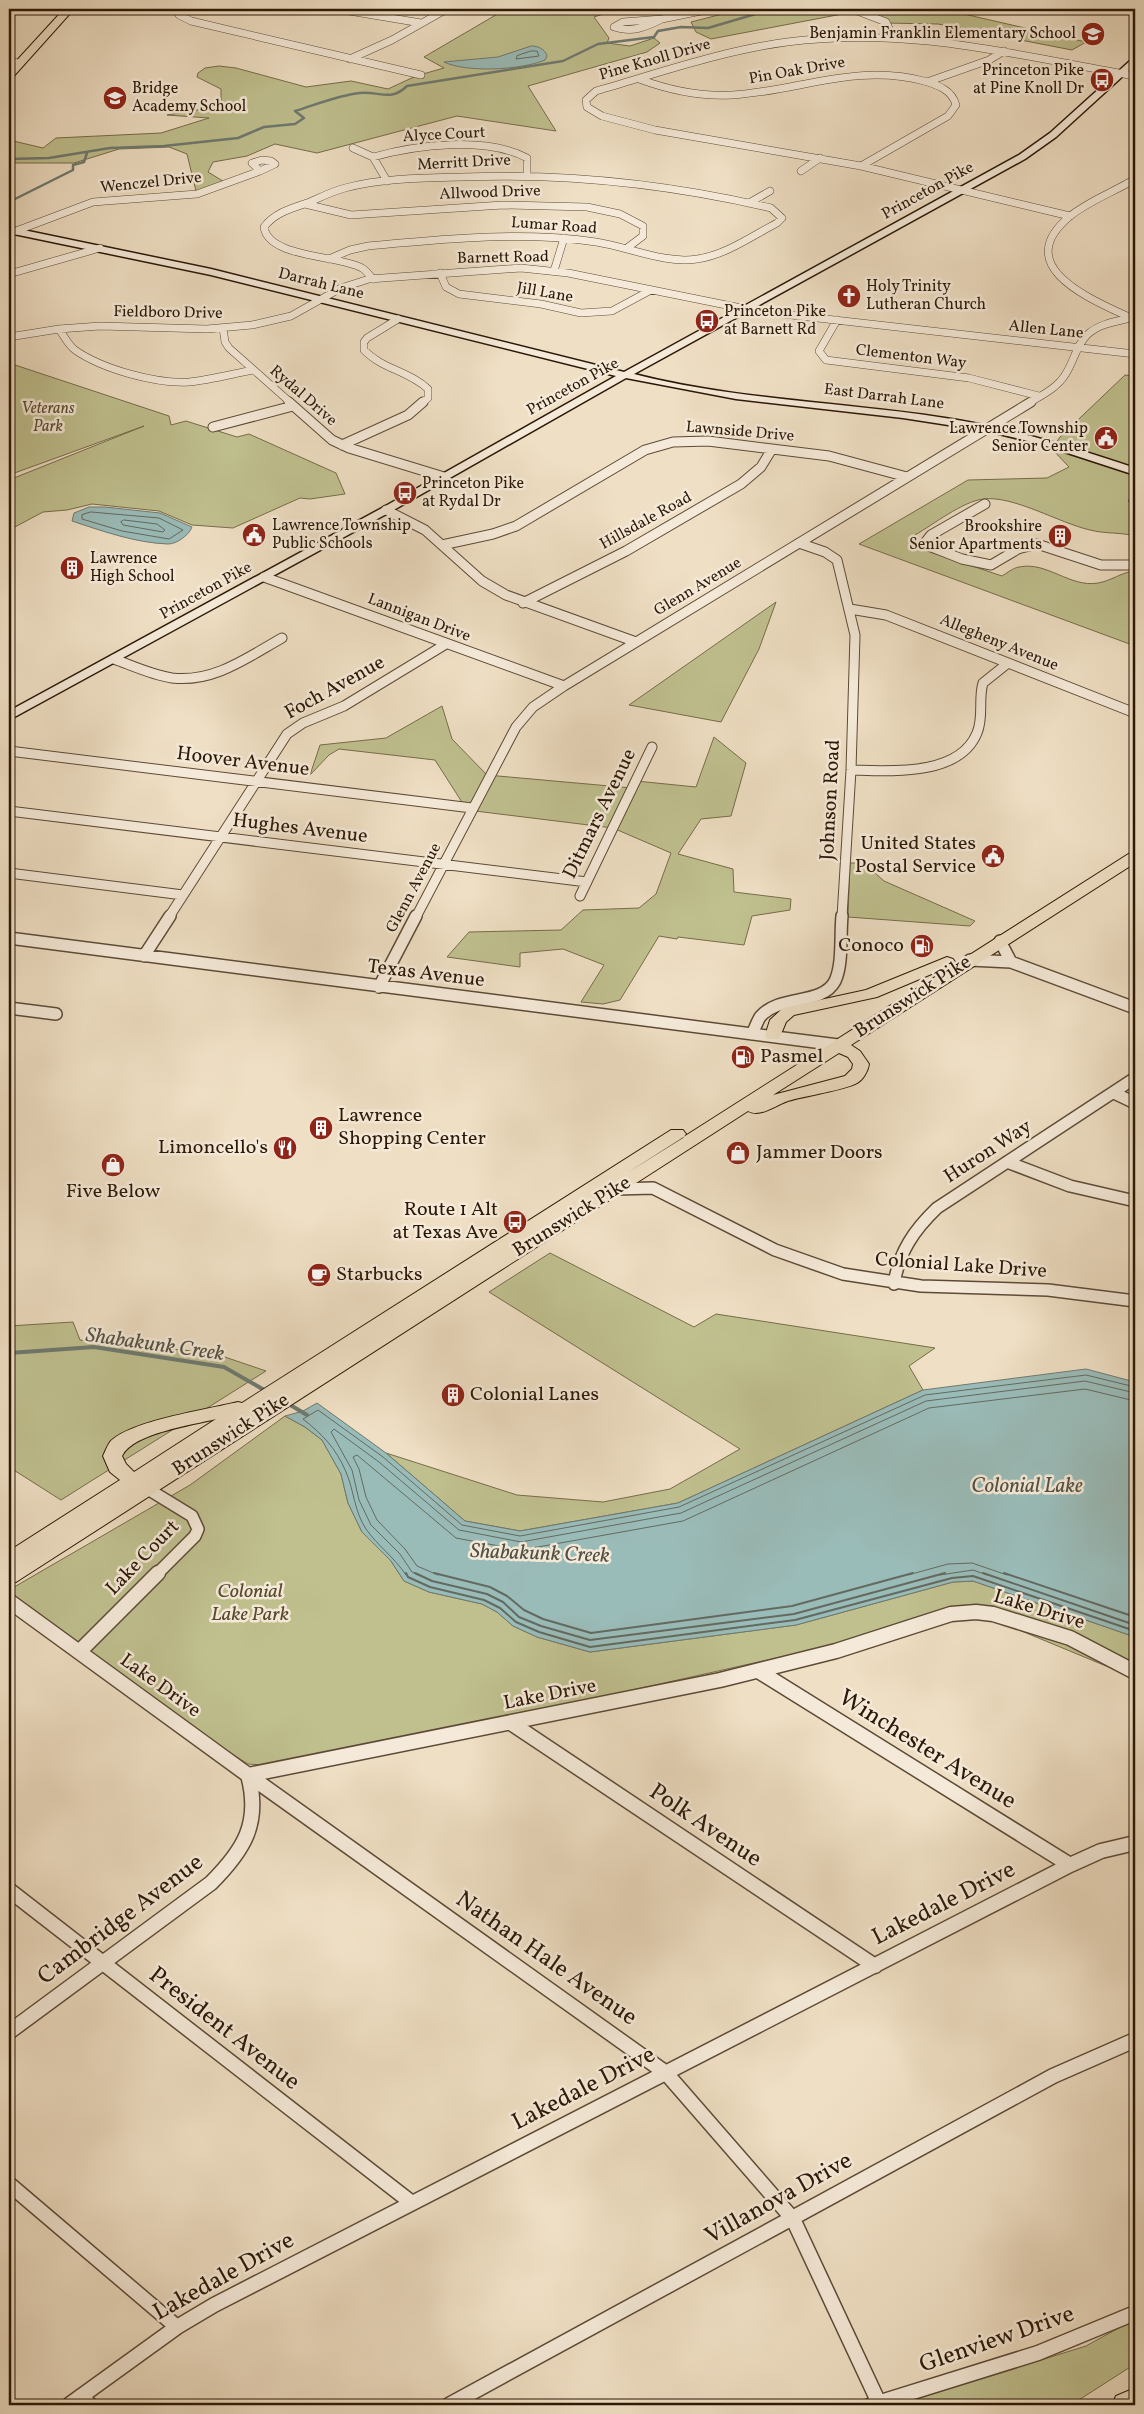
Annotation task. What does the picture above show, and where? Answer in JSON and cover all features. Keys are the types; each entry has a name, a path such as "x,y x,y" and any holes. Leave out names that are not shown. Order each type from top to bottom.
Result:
{"highway":[{"path":"1126,2405 1135,2400"}],"main road":[{"path":"9,76 69,9"},
{"name":"Princeton Pike","path":"9,716 386,510 625,375 1034,149 1053,135 1135,61"},
{"name":"Darrah Lane","path":"12,230 196,268 625,375"},
{"name":"East Darrah Lane","path":"625,375 726,395 987,428 1051,443 1135,472"},
{"name":"Brunswick Pike","path":"9,1577 141,1484 263,1403 648,1170 947,962 1135,842"},
{"name":"Brunswick Pike","path":"299,1382 830,1044 1000,942 1135,856"},
{"path":"773,1036 778,1020 789,1011 871,994 947,962"},
{"path":"695,1137 781,1098 851,1080 860,1070 861,1064 854,1054 830,1044"},
{"path":"141,1484 120,1472 114,1465 113,1457 116,1450 129,1436 263,1403"},
{"name":"Brunswick Pike","path":"9,1560 141,1484"}],"street":[{"path":"176,9 179,15 189,20 421,75"},
{"path":"337,9 421,23"},
{"path":"350,59 392,40 447,9"},
{"path":"662,19 649,26 634,30 614,27 623,22 662,19 712,9"},
{"path":"852,9 886,22 893,37"},
{"name":"Pine Knoll Drive","path":"1070,216 861,166 655,130 602,116 587,107 586,100 592,94 724,54 764,46 824,39 893,37 952,42 1135,76"},
{"path":"927,82 989,60 1004,51"},
{"path":"9,62 20,63"},
{"name":"Pin Oak Drive","path":"639,79 675,91 720,95 756,93 833,76 889,74 927,82 943,88 953,96 956,105 952,113 861,166"},
{"name":"Alyce Court","path":"373,156 383,153 429,148 473,145 497,146 519,152 527,158 528,175"},
{"path":"353,148 373,156 387,181"},
{"path":"801,171 820,158"},
{"name":"Wenczel Drive","path":"12,230 93,202 197,194 260,171"},
{"name":"Merritt Drive","path":"372,279 363,268 279,246 265,236 264,227 271,219 344,188 387,181 467,176 528,175 642,183 749,203 781,215 780,221 770,227"},
{"path":"1133,318 1073,288 1060,277 1046,256 1047,241 1056,227 1070,216 1135,179"},
{"path":"749,203 770,191"},
{"name":"Allwood Drive","path":"305,204 350,215 500,205 548,205 607,210 631,217 642,226 643,236 626,248"},
{"name":"Lumar Road","path":"329,260 350,250 378,245 482,236 564,238 626,248 674,259 697,259 713,256 770,227"},
{"path":"554,270 564,238"},
{"path":"9,274 100,248"},
{"name":"Barnett Road","path":"322,300 350,284 372,279 507,268 554,270 745,309"},
{"name":"Jill Lane","path":"440,273 446,287 459,294 541,304 581,313 612,311 650,290"},
{"name":"Fieldboro Drive","path":"9,337 59,329 120,325 223,328 278,320 303,311 322,300"},
{"name":"Allen Lane","path":"745,309 1135,354"},
{"name":"Glenn Avenue","path":"379,987 516,727 534,707 564,686 1039,396 1063,380 1083,339 1092,331 1133,318"},
{"path":"342,445 408,415 428,398 428,388 420,381 372,358 364,350 364,342 367,338 398,319"},
{"name":"Clementon Way","path":"837,320 819,351 826,360 969,378 1039,396"},
{"name":"Rydal Drive","path":"223,328 224,338 229,348 324,434 342,445 444,477"},
{"path":"59,329 70,346 83,355 152,378 172,381 194,381 253,370"},
{"path":"213,427 293,406"},
{"name":"Lawnside Drive","path":"442,546 493,534 516,526 654,447 673,442 698,441 844,459 907,477"},
{"name":"Hillsdale Road","path":"523,603 626,550 741,484 761,467 772,449"},
{"path":"985,504 931,535 924,544 962,559 991,565 1018,549 1037,544 1101,565 1135,565"},
{"path":"386,510 421,528 482,581 523,603 636,642"},
{"name":"Johnson Road","path":"752,1034 760,1017 766,1011 784,1002 825,991 835,981 839,957 851,770 855,635 837,560 824,552 799,543"},
{"name":"Lannigan Drive","path":"264,577 564,686"},
{"name":"Allegheny Avenue","path":"850,609 886,615 1135,713"},
{"path":"114,659 158,675 175,679 198,679 215,674 282,638"},
{"name":"Foch Avenue","path":"144,956 281,740 294,728 344,706 446,644"},
{"path":"851,770 917,769 940,764 962,751 977,735 982,683 988,675 1008,663"},
{"name":"Ditmars Avenue","path":"580,896 652,748"},
{"name":"Hoover Avenue","path":"9,752 472,808"},
{"name":"Hughes Avenue","path":"9,811 587,882"},
{"path":"9,872 183,895"},
{"name":"Texas Avenue","path":"9,938 830,1044"},
{"path":"1000,942 1011,962"},
{"path":"970,960 1011,962 1135,1008"},
{"path":"9,1008 56,1014"},
{"name":"Huron Way","path":"894,1284 898,1260 905,1244 925,1219 1007,1162 1135,1078"},
{"path":"1114,1093 1135,1103"},
{"path":"1007,1162 1056,1183 1087,1192 1135,1201"},
{"path":"648,1170 653,1188"},
{"name":"Colonial Lake Drive","path":"616,1189 653,1188 799,1261 844,1274 894,1284 1048,1290 1135,1301"},
{"name":"Lake Court","path":"79,1652 196,1536 198,1529 192,1516 141,1484"},
{"name":"Lake Drive","path":"9,1601 248,1775 358,1750 511,1723 760,1672 875,1641 951,1614 976,1612 993,1614 1070,1638 1135,1672"},
{"name":"Winchester Avenue","path":"760,1672 1070,1865"},
{"name":"Polk Avenue","path":"511,1723 875,1966"},
{"name":"Cambridge Avenue","path":"9,2032 211,1884 228,1867 240,1850 254,1817 255,1799 248,1775"},
{"name":"Nathan Hale Avenue","path":"248,1775 666,2073 793,2219 875,2404"},
{"name":"Lakedale Drive","path":"80,2402 177,2327 214,2305 1070,1865 1101,1851 1135,1843"},
{"name":"President Avenue","path":"9,1890 412,2203"},
{"name":"Villanova Drive","path":"449,2405 1044,2081 1135,2040"},
{"path":"9,2184 177,2327"},
{"name":"Glenview Drive","path":"875,2404 1021,2360 1079,2338 1135,2313"}],"green space":[{"path":"506,9 619,9 594,17 609,38 607,43 630,46 654,38 660,43 647,52 528,86 556,131 457,116 317,153 275,144 247,156 213,162 208,172 226,183 197,195 187,154 169,147 119,149 74,163 9,163 9,140 43,148 56,138 161,133 209,118 167,115 221,106 221,89 197,77 198,73 205,68 219,66 236,68 306,87 351,81 388,89 416,76 444,68 424,57"},
{"path":"742,9 942,9 1086,42 1072,50 938,24 884,23 858,11 711,39 696,32 691,22"},
{"name":"Veterans Park","path":"9,363 169,416 171,425 186,421 237,437 249,434 336,473 345,494 310,499 300,498 233,528 192,525 159,511 92,504 67,510 43,512 13,528 9,527 9,480 144,426 9,475"},
{"path":"1125,375 1135,376 1135,491 1128,501 1135,508 1135,536 1090,530 1022,505 995,499 983,499 966,504 915,535 918,548 1002,576 1012,569 1029,566 1088,584 1103,582 1135,571 1135,646 859,544 968,480 1047,478 1069,467 1052,449 1060,437"},
{"path":"776,602 759,649 721,722 629,705"},
{"path":"442,706 452,739 487,775 632,788 636,781 696,787 714,737 746,763 731,816 701,819 678,854 733,869 734,892 791,899 790,910 752,916 744,945 659,936 620,1000 603,1004 581,1002 604,965 563,949 520,953 520,967 447,957 469,932 561,930 583,910 639,908 656,894 671,853 613,828 467,810 435,760 339,749 329,755 310,775 320,745 386,738"},
{"path":"850,863 864,863 884,881 975,921 970,926 848,917"},
{"path":"550,1253 694,1327 716,1314 935,1348 909,1366 923,1390 678,1503 520,1531 465,1521 386,1453 517,1495 603,1502 670,1489 740,1449 489,1292"},
{"path":"73,1322 80,1340 213,1353 266,1371 61,1500 9,1467 9,1326"},
{"name":"Colonial Lake Park","path":"285,1416 305,1427 322,1440 341,1474 348,1503 362,1532 391,1561 404,1581 429,1592 482,1604 497,1612 513,1626 537,1637 590,1652 796,1625 953,1582 973,1581 1135,1637 1135,1678 978,1613 606,1696 264,1765 248,1764 9,1594 9,1590 190,1485"},
{"path":"1135,2319 1135,2364 1071,2405 897,2405 1086,2346"}],"water":[{"path":"531,46 539,47 545,51 547,56 545,60 522,66 494,69 466,68 444,62 498,57"},
{"path":"89,507 160,513 192,527 182,538 171,544 144,541 119,536 72,521 74,513"},
{"name":"Colonial Lake","path":"1086,1369 1135,1382 1135,1637 973,1581 953,1582 796,1625 590,1652 537,1637 513,1626 497,1612 482,1604 429,1592 404,1581 391,1561 362,1532 348,1503 341,1474 322,1440 305,1427 285,1416 303,1411 317,1403 386,1453 465,1521 520,1531 678,1503 923,1390"}],"waterway":[{"path":"9,159 49,158 110,148 164,146 238,138 264,127 295,124 304,118 295,111 344,96 360,93 390,95 396,94 407,86 563,61 598,44 654,37 658,31 681,27 708,28 759,13 800,13 823,9"},
{"path":"9,202 73,170 73,165 84,162 87,153"},
{"name":"Shabakunk Creek","path":"9,1353 94,1347 224,1367 266,1391"},
{"name":"Shabakunk Creek","path":"287,1403 307,1415"}],"place":[{"name":"Benjamin Franklin Elementary School","path":"1093,34"},
{"name":"Princeton Pike at Pine Knoll Dr","path":"1102,80"},
{"name":"Bridge Academy School","path":"115,98"},
{"name":"Holy Trinity Lutheran Church","path":"849,296"},
{"name":"Princeton Pike at Barnett Rd","path":"707,321"},
{"name":"Lawrence Township Senior Center","path":"1106,438"},
{"name":"Princeton Pike at Rydal Dr","path":"405,493"},
{"name":"Lawrence Township Public Schools","path":"254,535"},
{"name":"Brookshire Senior Apartments","path":"1060,536"},
{"name":"Lawrence High School","path":"72,568"},
{"name":"United States Postal Service","path":"993,856"},
{"name":"Conoco","path":"922,946"},
{"name":"Pasmel","path":"743,1057"},
{"name":"Lawrence Shopping Center","path":"321,1128"},
{"name":"Limoncello's","path":"285,1148"},
{"name":"Jammer Doors","path":"738,1153"},
{"name":"Five Below","path":"113,1165"},
{"name":"Route 1 Alt at Texas Ave","path":"515,1222"},
{"name":"Starbucks","path":"319,1275"},
{"name":"Colonial Lanes","path":"453,1395"}]}
